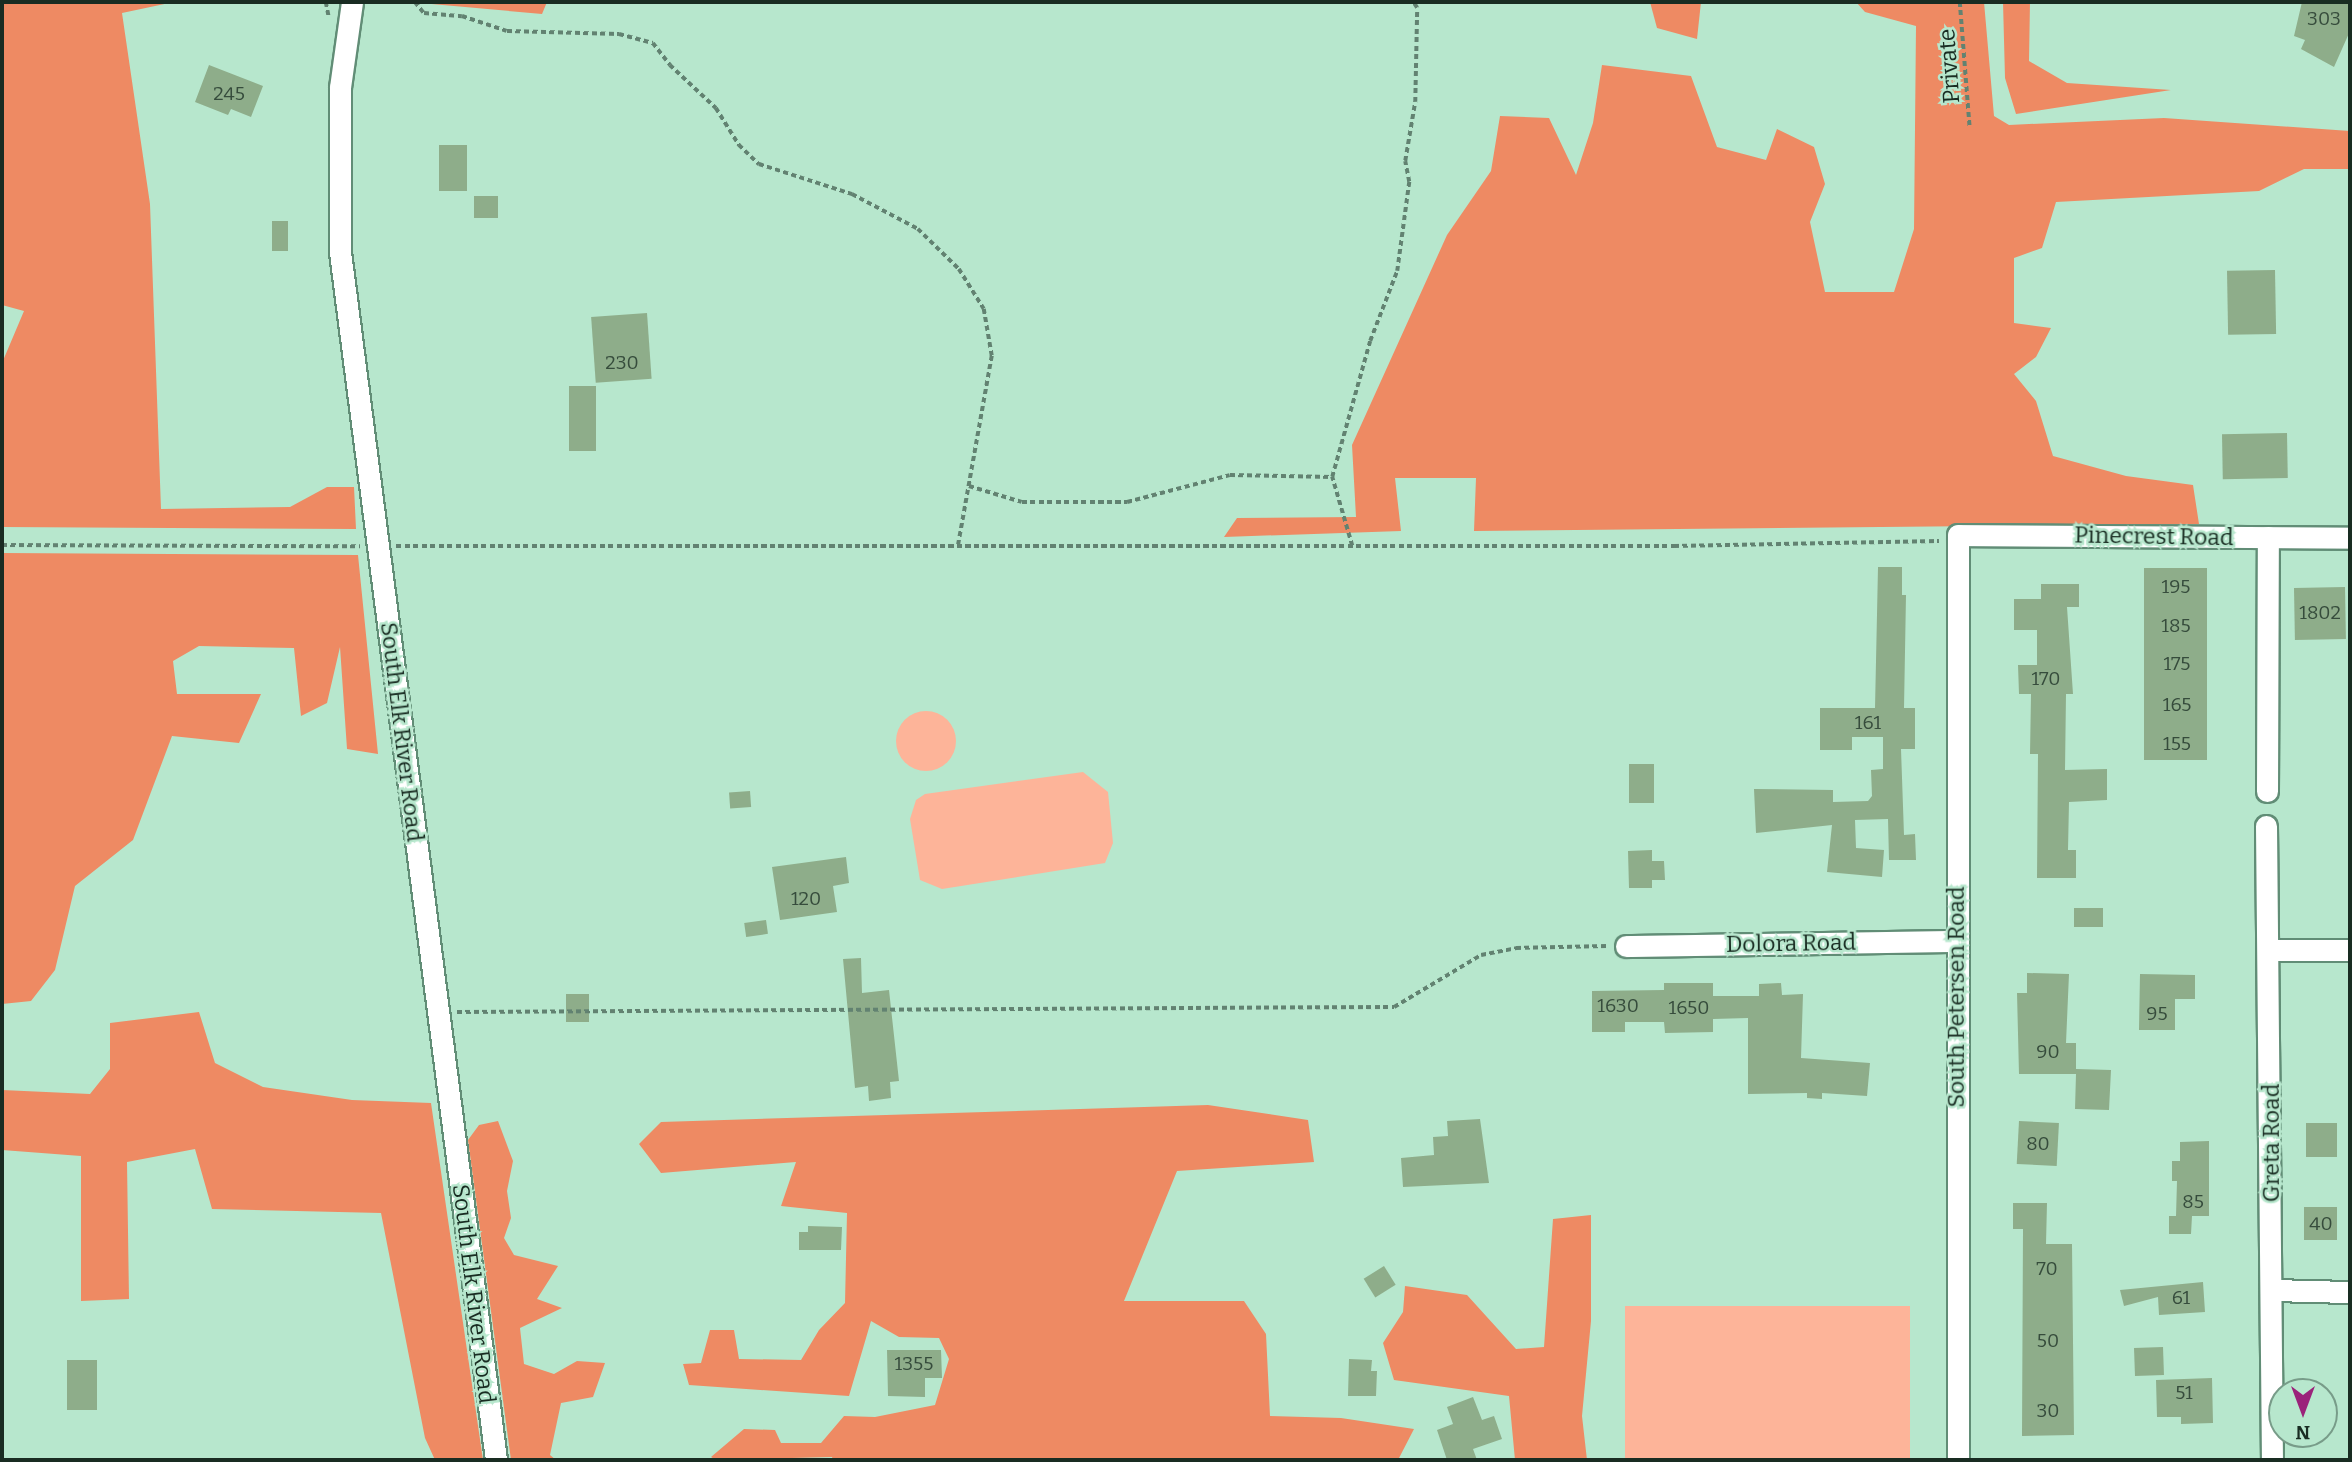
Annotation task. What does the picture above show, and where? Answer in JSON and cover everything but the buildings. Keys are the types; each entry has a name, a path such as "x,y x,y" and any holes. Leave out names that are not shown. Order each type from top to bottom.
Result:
{"street":[{"name":"South Elk River Road","path":"352,2 340,87 340,252 495,1460"},
{"path":"2267,791 2268,537"},
{"name":"Pinecrest Road","path":"1958,538 2350,538"},
{"name":"South Petersen Road","path":"1958,538 1955,941 1958,1460"},
{"name":"Greta Road","path":"2266,826 2270,950 2272,1460"},
{"name":"Dolora Road","path":"1626,946 1955,941"},
{"path":"2270,950 2350,950"},
{"path":"2272,1290 2350,1292"}],"path":[{"path":"415,2 424,13 462,16 507,32 619,34 653,43 670,65 716,108 739,145 759,164 852,194 918,229 959,269 985,309 992,356 958,546"},
{"path":"1352,546 1332,477 1370,341 1397,271 1409,182 1405,161 1415,102 1417,8 1413,2"},
{"name":"Private","path":"1960,2 1970,128"},
{"path":"969,486 1022,502 1127,502 1230,475 1332,477"},
{"path":"2,545 1352,546 1958,538"},
{"path":"438,1012 1394,1007 1481,955 1516,948 1626,946"}],"shaded area":[{"path":"2,2 174,2 122,13 150,204 161,509 290,507 327,487 354,487 356,529 2,527 2,363 24,311 2,305"},
{"path":"409,2 547,2 542,14"},
{"path":"1650,2 1701,2 1697,39 1657,28"},
{"path":"1856,2 1984,2 1994,116 2009,125 2164,118 2350,131 2350,169 2304,169 2259,191 2056,202 2042,248 2014,258 2014,323 2051,328 2036,357 2014,374 2036,401 2053,456 2126,476 2193,485 2199,524 1474,531 1476,478 1395,478 1401,531 1224,537 1237,518 1356,517 1352,445 1447,235 1491,171 1500,116 1549,118 1576,175 1593,123 1602,65 1691,76 1717,147 1766,160 1777,129 1814,147 1825,184 1810,222 1825,292 1894,292 1914,229 1916,26 1865,12"},
{"path":"2003,2 2030,2 2029,61 2067,83 2171,90 2016,114 2005,78"},
{"path":"2,553 358,555 378,754 347,749 340,647 327,703 301,716 294,648 199,646 173,661 177,694 261,694 239,743 172,736 133,840 75,886 55,970 31,1001 2,1004"},
{"path":"920,711 932,711 948,719 954,729 954,753 948,763 932,771 920,771 904,763 896,747 896,735 904,719"},
{"path":"1083,772 1108,792 1113,843 1105,863 942,889 920,880 910,819 916,800 925,794"},
{"path":"199,1012 215,1063 263,1087 352,1100 431,1103 483,1460 435,1460 425,1438 381,1213 212,1209 195,1149 127,1162 129,1299 81,1301 81,1156 2,1150 2,1090 90,1094 110,1069 110,1023"},
{"path":"1208,1105 1308,1120 1314,1162 1177,1171 1124,1301 1244,1301 1266,1334 1270,1416 1341,1418 1414,1429 1398,1460 833,1460 832,1457 716,1460 711,1457 744,1429 775,1430 781,1443 821,1443 844,1416 875,1417 935,1405 949,1359 939,1338 899,1337 871,1321 849,1396 689,1385 683,1364 701,1363 710,1330 734,1330 739,1359 801,1360 819,1330 845,1303 847,1213 781,1206 796,1162 661,1173 639,1144 661,1122"},
{"path":"498,1121 513,1161 507,1191 511,1218 504,1238 514,1255 558,1266 537,1299 562,1308 520,1328 524,1364 554,1374 577,1361 605,1363 593,1397 561,1403 550,1455 556,1460 511,1460 468,1140 479,1125"},
{"path":"1591,1215 1591,1321 1582,1416 1587,1460 1515,1460 1509,1396 1394,1380 1383,1343 1403,1312 1405,1286 1467,1295 1516,1349 1544,1347 1553,1219"},
{"path":"1625,1306 1910,1306 1910,1460 1625,1460"}]}
